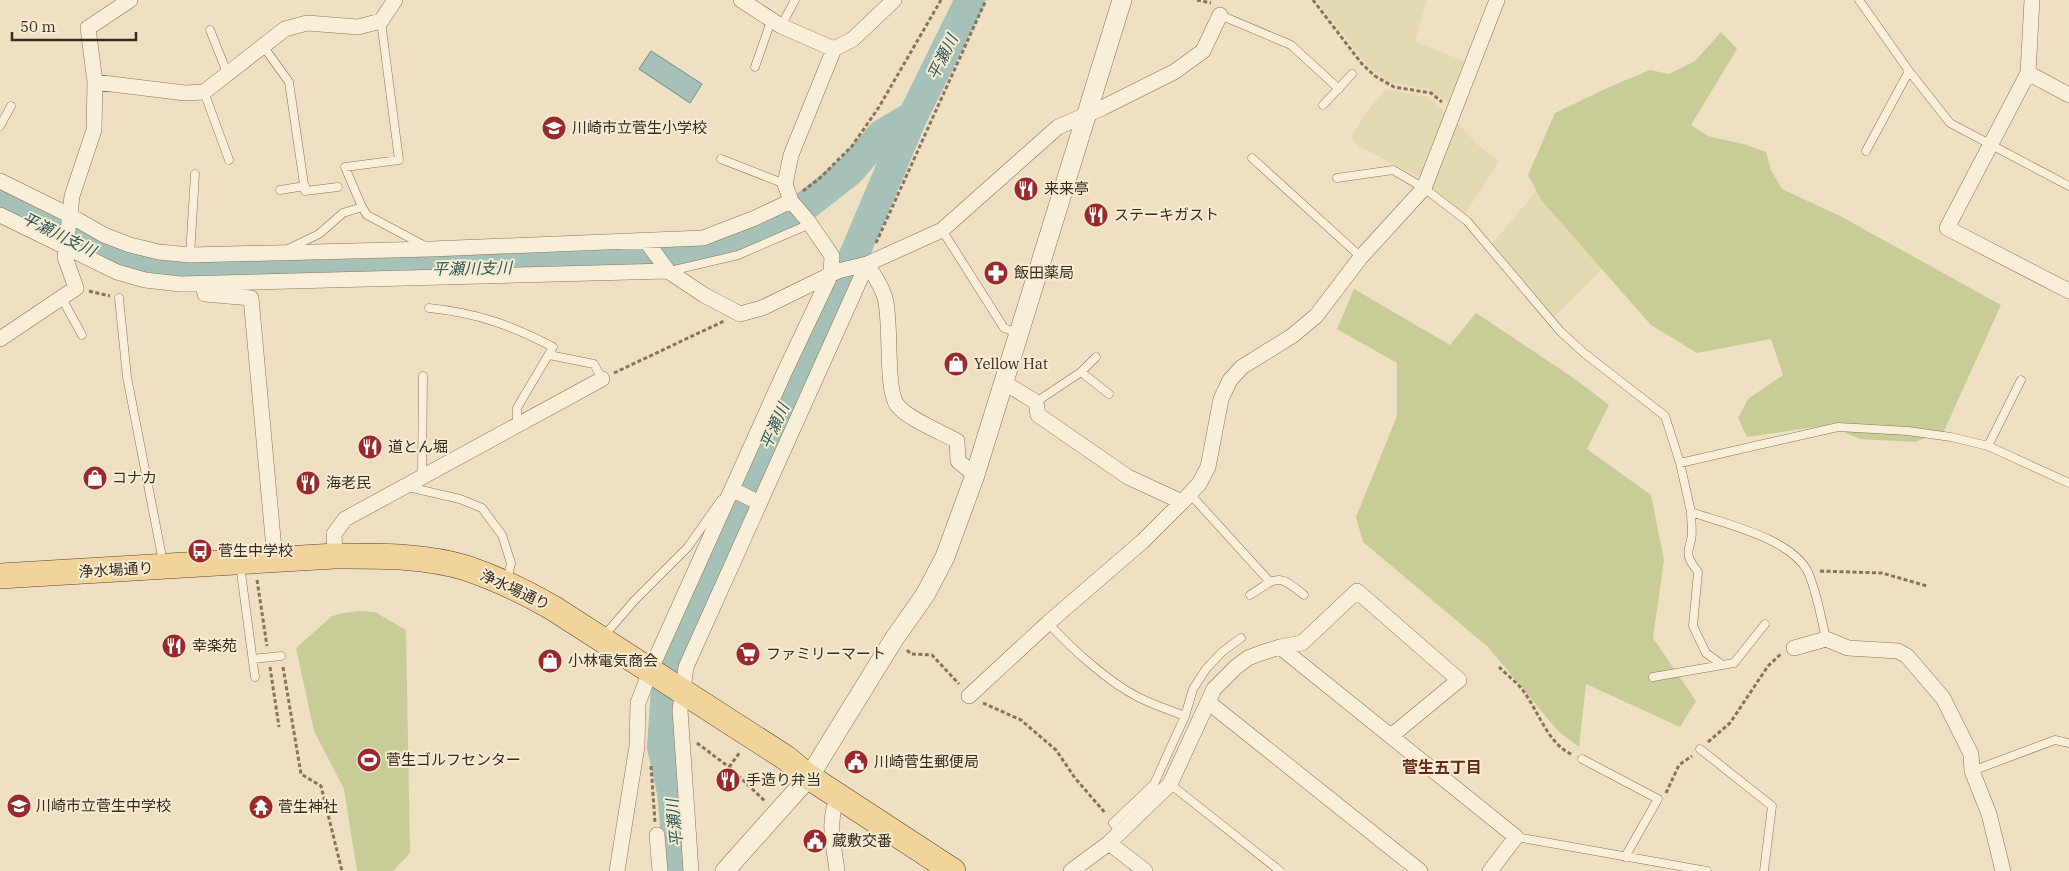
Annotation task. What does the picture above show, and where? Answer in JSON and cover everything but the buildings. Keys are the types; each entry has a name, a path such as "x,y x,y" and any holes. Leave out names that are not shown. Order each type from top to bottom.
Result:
{"main road":[{"name":"浄水場通り","path":"0,576 164,567 249,570 275,560 336,556 385,556 438,562 464,568 506,584 553,608 602,638 786,758 809,777 953,871"}],"street":[{"path":"0,339 20,328 76,288 65,257 72,196 94,130 95,82 88,28 130,0"},
{"path":"95,82 185,93 204,92 286,29 307,23 358,27 381,21 395,0"},
{"path":"741,0 776,23 834,49"},
{"path":"617,871 637,746 638,703 732,489 834,272 832,256 809,222 791,201 785,184 791,155 834,49 853,39 894,0"},
{"path":"725,871 809,777 894,639 925,595 945,557 975,475 1085,114 1122,0"},
{"path":"969,696 1048,623 1143,541 1199,484 1208,467 1222,399 1230,380 1242,367 1292,336 1316,316 1361,257 1424,188 1497,0"},
{"path":"2032,0 2028,73 1947,228 2069,291"},
{"path":"646,241 668,271 704,295 740,314 762,308 834,272 865,264 942,230 1058,127 1102,108 1174,72 1203,51 1218,10"},
{"path":"2028,73 2069,95"},
{"path":"0,181 104,235 130,245 159,252 190,255 431,249 703,238 755,218 791,201"},
{"path":"0,215 116,272 145,280 203,284 668,271"},
{"path":"865,264 885,297 890,344 892,392 898,406 909,415 957,441 958,461 975,475"},
{"path":"691,871 680,710 686,667 865,264"},
{"path":"203,284 205,294 251,298 275,560"},
{"path":"336,556 334,534 345,519 602,379"},
{"path":"1004,382 1036,402 1038,415 1128,476 1186,498"},
{"path":"732,489 759,503"},
{"path":"1071,871 1109,843 1117,827 1170,784 1214,689 1236,667 1248,658 1280,647 1302,643 1357,591 1459,680 1391,736"},
{"path":"1794,648 1812,645 1826,639 1848,648 1898,652 1907,656 1943,698 1971,754 1972,772 1989,814 2003,871"},
{"path":"1280,647 1516,837 1490,871"},
{"path":"1208,702 1420,871"},
{"path":"837,871 832,831 832,809 839,796"},
{"path":"657,835 660,871"},
{"path":"1109,843 1145,871"}],"lane":[{"path":"755,67 776,23 795,0"},
{"path":"1859,0 1909,71 1950,123 2069,186"},
{"path":"1218,10 1292,45 1339,89"},
{"path":"381,21 399,160 345,167 362,208 367,215 431,249"},
{"path":"210,30 228,75"},
{"path":"264,46 289,82 305,191 338,187"},
{"path":"1866,151 1909,71"},
{"path":"1323,105 1352,74"},
{"path":"204,92 229,160"},
{"path":"0,124 11,106"},
{"path":"1252,158 1361,257"},
{"path":"721,159 785,184"},
{"path":"1337,178 1393,170 1424,188 1467,221 1560,331 1584,353 1665,416 1680,463 1690,512 1691,540 1687,546 1689,560 1698,572 1693,626 1706,653 1721,664"},
{"path":"190,255 194,174"},
{"path":"280,190 305,186"},
{"path":"282,252 320,234 343,214 362,208"},
{"path":"668,271 738,255 809,222"},
{"path":"942,230 1004,328 1019,334"},
{"path":"61,297 82,335"},
{"path":"119,298 127,377 164,567"},
{"path":"429,308 462,312 523,332 553,347 518,408 517,426"},
{"path":"549,355 594,364 602,379"},
{"path":"1036,402 1081,372 1096,357"},
{"path":"1081,372 1109,394"},
{"path":"422,477 423,376"},
{"path":"1988,446 2021,380"},
{"path":"1680,463 1838,427 1908,431 1952,437 1988,446 2069,483"},
{"path":"403,486 460,500 482,508 502,535 511,564 506,584"},
{"path":"602,638 634,601 688,547 719,502 732,489"},
{"path":"1186,498 1270,582"},
{"path":"1690,512 1784,546 1807,571 1817,600 1826,639"},
{"path":"249,570 255,677"},
{"path":"1250,595 1274,579 1286,581 1304,595"},
{"path":"1048,623 1062,638 1116,683 1138,698 1185,716"},
{"path":"1653,677 1734,663 1765,624"},
{"path":"1117,827 1154,784 1185,716 1193,689 1206,669 1222,652 1241,638"},
{"path":"253,658 281,656"},
{"path":"1972,772 2055,740 2069,744"},
{"path":"1700,749 1772,806 1764,871"},
{"path":"1582,759 1658,799 1625,857"},
{"path":"1170,784 1280,871"},
{"path":"1516,837 1690,870 1707,871"}],"path":[{"path":"791,201 820,178 852,146 879,107 941,0"},
{"path":"865,264 986,0"},
{"path":"1197,0 1218,10"},
{"path":"1313,0 1362,64 1375,76 1394,87 1430,93 1453,111"},
{"path":"76,288 119,298"},
{"path":"602,379 740,314"},
{"path":"249,570 269,657 279,727"},
{"path":"1807,571 1882,573 1927,586"},
{"path":"1658,799 1664,796 1679,765 1730,723 1768,666 1778,655 1794,648"},
{"path":"907,650 911,654 932,654 969,696 1021,720 1056,750 1075,778 1117,827"},
{"path":"281,656 301,774 322,786 342,871"},
{"path":"1499,667 1522,689 1542,724 1565,752 1582,759"},
{"path":"681,731 729,768 767,802"},
{"path":"729,768 740,752"},
{"path":"650,762 657,835"}],"shaded area":[{"path":"1316,0 1427,0 1415,41 1466,62 1449,103 1426,89 1388,82 1366,64"},
{"path":"1386,89 1425,96 1433,100 1445,112 1421,178 1358,146 1351,137 1369,109"},
{"path":"1454,120 1477,144 1499,162 1465,214 1430,187"},
{"path":"1537,190 1607,264 1554,317 1492,244"}],"green space":[{"path":"1721,32 1737,49 1691,125 1708,136 1747,145 1766,152 1771,170 1782,189 1842,217 2001,305 1944,431 1915,442 1859,439 1829,425 1747,437 1738,418 1748,399 1783,375 1771,339 1697,353 1651,325 1542,201 1528,175 1555,113 1650,70 1669,74 1695,61"},
{"path":"1354,289 1450,345 1476,313 1575,379 1609,405 1587,449 1651,495 1664,560 1653,638 1696,701 1680,727 1586,684 1579,747 1558,731 1488,647 1363,542 1356,517 1397,416 1397,363 1337,329"},
{"name":"菅生ゴルフセンター","path":"360,611 375,612 406,630 410,853 393,871 357,871 344,789 314,731 296,648 332,616"}],"water":[{"path":"651,51 702,84 690,103 639,69"}],"waterway":[{"name":"平瀬川","path":"679,871 672,792 662,747 666,689 672,657 793,383 838,293 913,116 970,0"},
{"name":"平瀬川支川","path":"0,205 75,244 114,260 155,271 171,273 221,274 631,264 722,245 773,225 804,207 850,171 881,135 913,116"}],"place":[{"name":"川崎市立菅生小学校","path":"554,128"},
{"name":"来来亭","path":"1026,189"},
{"name":"ステーキガスト","path":"1096,215"},
{"name":"飯田薬局","path":"996,273"},
{"name":"Yellow Hat","path":"956,364"},
{"name":"道とん堀","path":"370,447"},
{"name":"コナカ","path":"95,478"},
{"name":"海老民","path":"308,483"},
{"name":"菅生中学校","path":"200,551"},
{"name":"幸楽苑","path":"174,646"},
{"name":"ファミリーマート","path":"748,654"},
{"name":"小林電気商会","path":"550,661"},
{"name":"菅生ゴルフセンター","path":"369,760"},
{"name":"川崎菅生郵便局","path":"856,762"},
{"name":"手造り弁当","path":"728,780"},
{"name":"川崎市立菅生中学校","path":"19,806"},
{"name":"菅生神社","path":"261,807"},
{"name":"蔵敷交番","path":"815,841"}],"district":[{"name":"菅生五丁目","path":"1442,767"}]}
